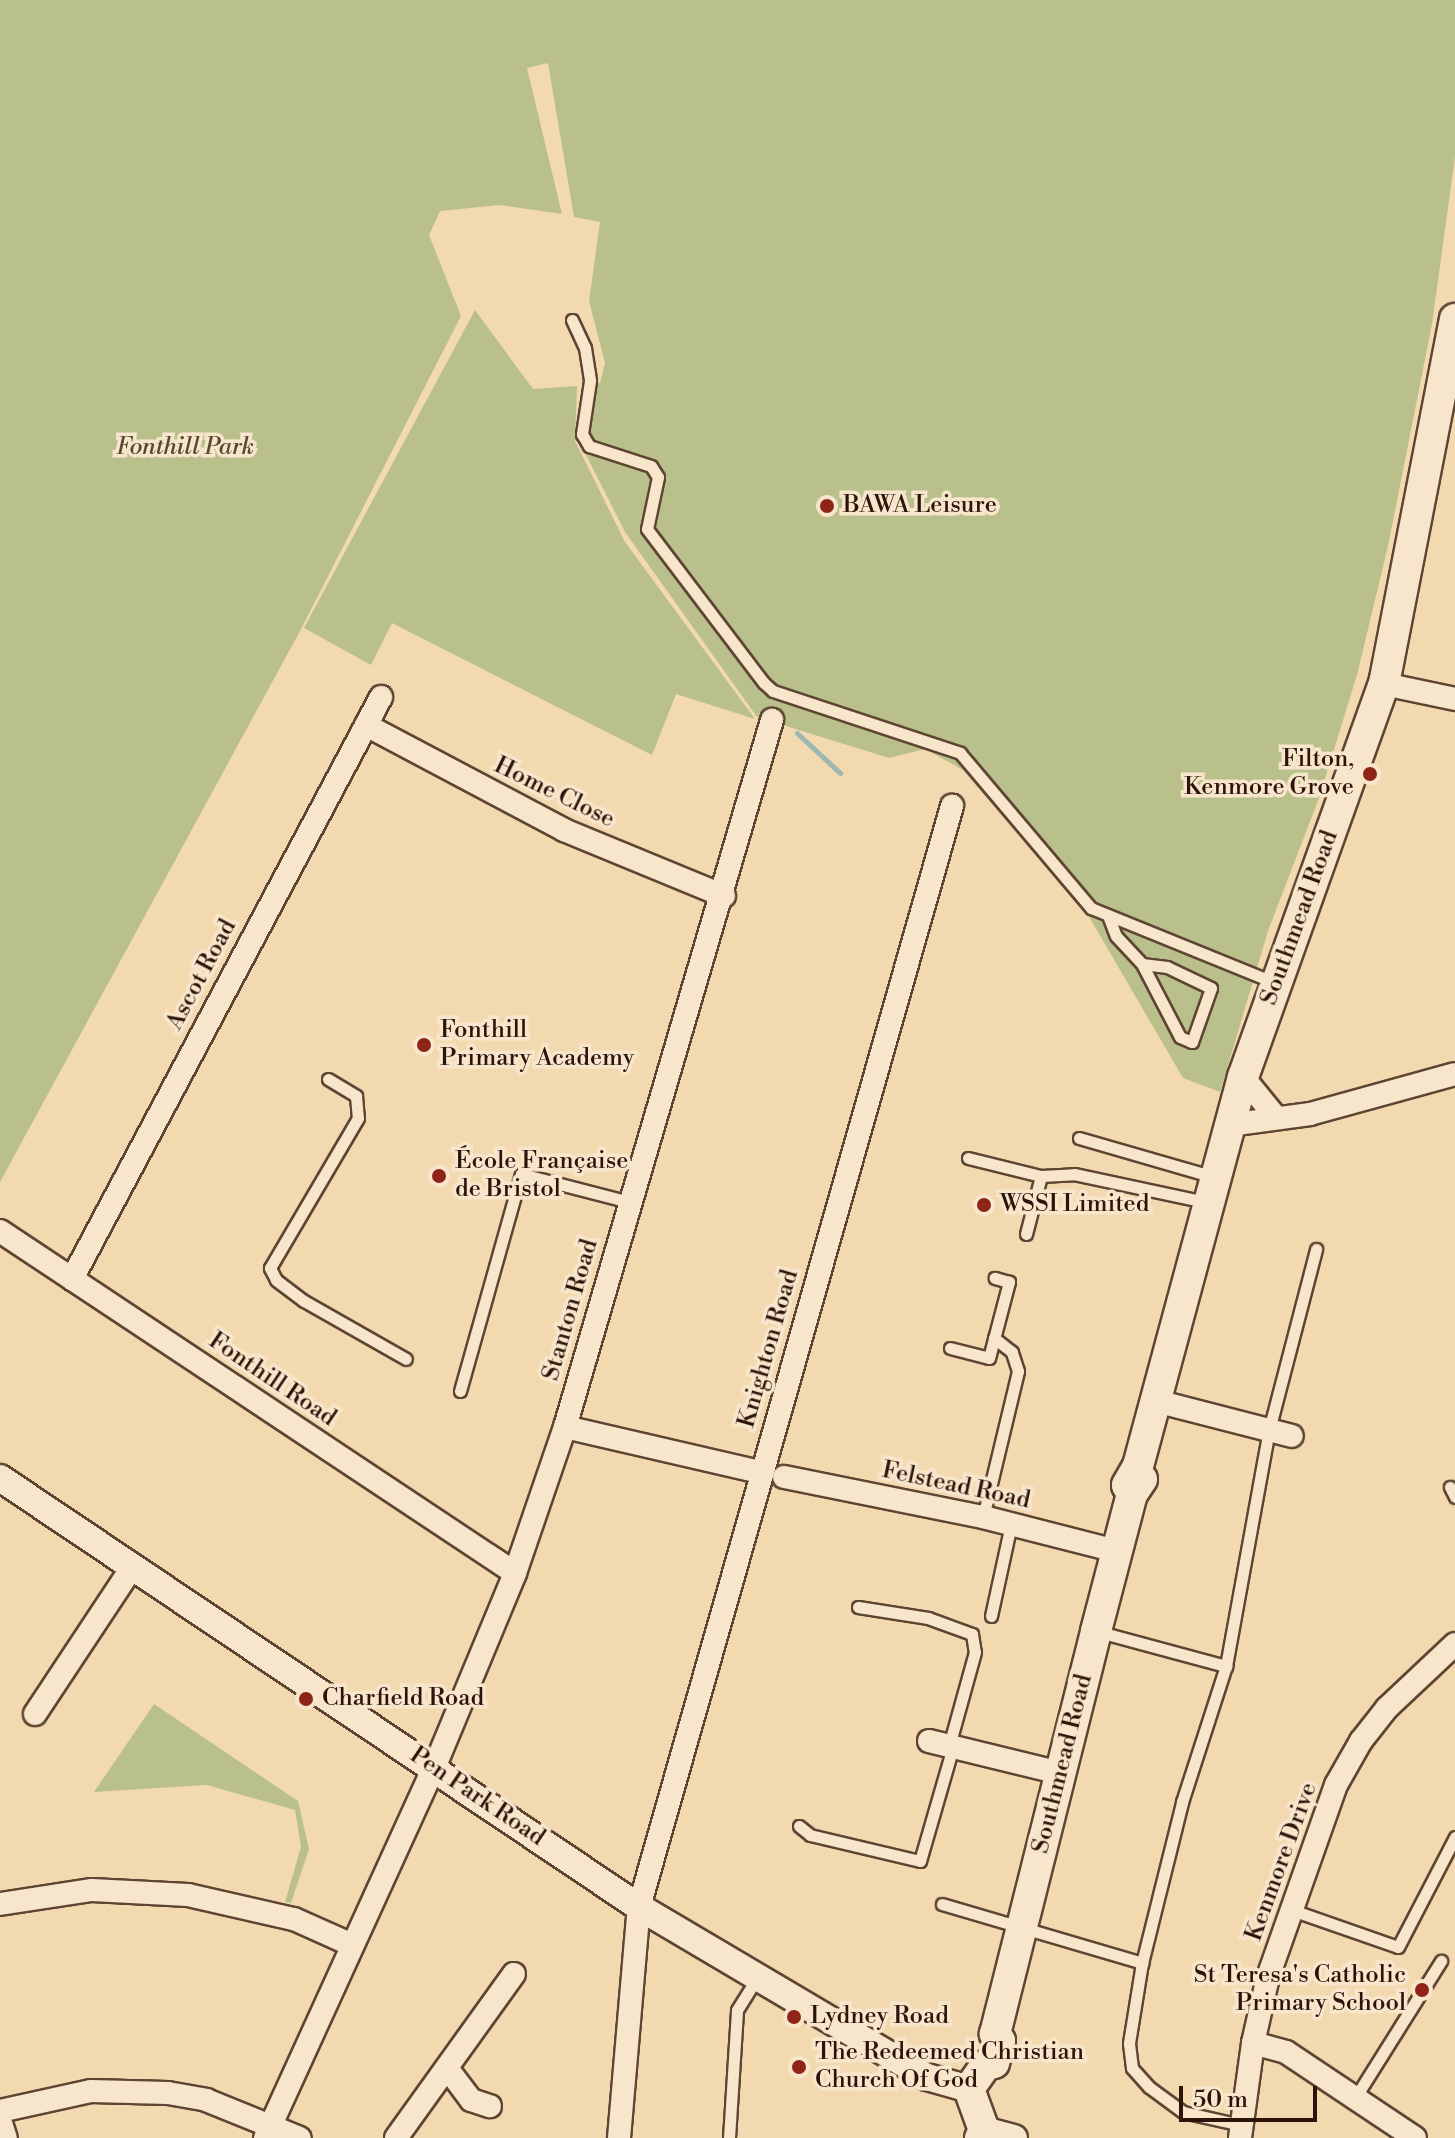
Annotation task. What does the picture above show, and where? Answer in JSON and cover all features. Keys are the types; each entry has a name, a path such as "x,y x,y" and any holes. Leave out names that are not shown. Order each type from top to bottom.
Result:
{"main road":[{"name":"Southmead Road","path":"969,2089 986,2065 981,2057 984,2047 995,2034 1116,1551 1243,1077 1384,684 1454,333"},
{"path":"969,2089 982,2134"}],"street":[{"path":"1384,684 1455,699"},
{"name":"Ascot Road","path":"72,1279 381,697"},
{"name":"Stanton Road","path":"434,1768 515,1573 565,1427 629,1202 724,896 772,720"},
{"name":"Home Close","path":"366,725 564,830 724,896"},
{"name":"Knighton Road","path":"639,1907 760,1472 952,806"},
{"path":"1229,1125 1274,1115 1325,1111 1455,1075 1455,1097"},
{"path":"1243,1077 1274,1115"},
{"name":"Fonthill Road","path":"0,1231 515,1573"},
{"path":"1156,1401 1292,1436"},
{"path":"565,1427 760,1472"},
{"name":"Felstead Road","path":"784,1477 983,1517 1116,1551"},
{"name":"Pen Park Road","path":"0,1478 639,1907 927,2077 969,2089"},
{"path":"35,1714 133,1566"},
{"name":"Kenmore Drive","path":"1240,2131 1253,2043 1289,1908 1336,1785 1361,1741 1455,1644"},
{"path":"944,1745 1060,1773"},
{"path":"268,2131 350,1944 434,1768"},
{"path":"0,1904 92,1890 188,1895 294,1919 350,1944"},
{"path":"619,2138 639,1907"},
{"path":"396,2138 514,1974"},
{"path":"1253,2043 1286,2052 1415,2138"},
{"path":"447,2068 471,2100 490,2106"},
{"path":"0,2111 53,2096 126,2090 206,2100 268,2131 300,2138"},
{"path":"0,2120 6,2138"},
{"path":"982,2134 1014,2138"}],"lane":[{"path":"572,320 585,348 590,381 582,434 589,446 651,466 658,477 647,529 764,683 773,691 960,753 1091,908 1109,918 1278,984"},
{"path":"1109,918 1116,936 1142,964 1180,1037 1192,1042 1211,988 1167,967 1142,964"},
{"path":"328,1079 356,1096 358,1118 270,1268 276,1280 304,1301 406,1359"},
{"path":"1079,1138 1211,1190"},
{"path":"968,1158 1041,1176 1074,1174 1211,1190"},
{"path":"460,1391 521,1174 629,1202"},
{"path":"1026,1234 1041,1176"},
{"path":"1240,2131 1183,2112 1132,2068 1129,2043 1142,1963 1182,1802 1226,1666 1269,1430 1316,1249"},
{"path":"950,1348 989,1358 1009,1282 995,1278"},
{"path":"983,1517 1018,1371 1012,1352 994,1338"},
{"path":"991,1616 1011,1524"},
{"path":"799,1826 810,1835 920,1861 944,1745 975,1652 972,1634 928,1618 858,1607"},
{"path":"1096,1631 1226,1666"},
{"path":"1289,1908 1398,1947 1455,1837"},
{"path":"942,1904 1021,1931 1142,1963"},
{"path":"1355,2098 1441,1961"},
{"path":"729,2138 737,2010 758,1977"}],"green space":[{"name":"BAWA Leisure","path":"0,0 1455,0 1455,157 1432,324 1388,546 1357,675 1319,798 1268,931 1220,1092 1183,1078 1088,915 963,770 925,749 889,758 757,717 625,532 577,437 582,386 600,383 605,363 589,301 600,222 574,217 548,63 527,68 562,214 500,205 440,211 429,235 461,316 300,631 0,1182"},
{"path":"475,310 533,389 577,386 575,441 625,542 755,719 676,694 652,755 392,623 371,665 304,628"},
{"path":"154,1704 298,1801 309,1849 291,1903 285,1902 301,1847 295,1810 207,1785 94,1792"}],"waterway":[{"path":"797,733 840,773"}],"place":[{"name":"BAWA Leisure","path":"827,506"},
{"name":"Filton, Kenmore Grove","path":"1370,774"},
{"name":"Fonthill Primary Academy","path":"424,1045"},
{"name":"École Française de Bristol","path":"439,1176"},
{"name":"WSSI Limited","path":"984,1205"},
{"name":"Charfield Road","path":"306,1699"},
{"name":"St Teresa's Catholic Primary School","path":"1422,1990"},
{"name":"Lydney Road","path":"794,2017"},
{"name":"The Redeemed Christian Church Of God","path":"799,2067"}],"park label":[{"name":"Fonthill Park","path":"185,448"}]}
